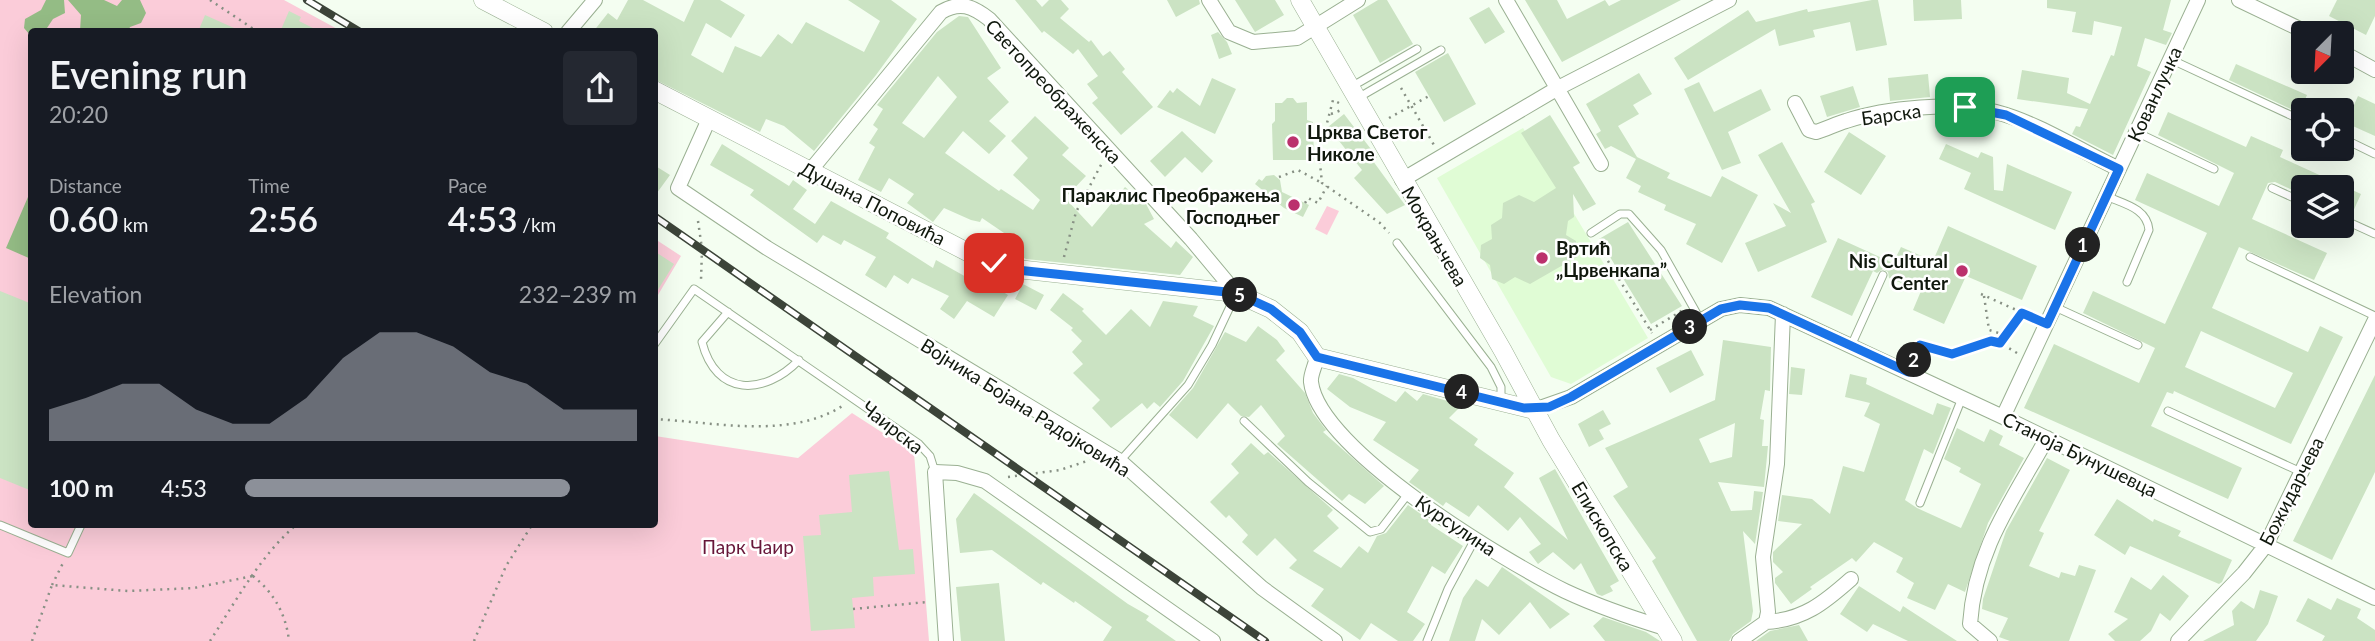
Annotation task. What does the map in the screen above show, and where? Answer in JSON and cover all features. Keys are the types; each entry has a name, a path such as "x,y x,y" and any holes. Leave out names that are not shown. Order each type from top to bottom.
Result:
{"street":[{"path":"483,0 536,28"},
{"path":"571,28 595,0"},
{"path":"1209,0 1219,19 1236,37 1253,42 1297,38 1358,0"},
{"name":"Мокрањчева","path":"1300,0 1534,410"},
{"path":"1506,0 1601,164"},
{"path":"1402,180 1558,88 1729,0"},
{"name":"Кованлучка","path":"2003,417 2198,0"},
{"path":"2239,0 2291,25"},
{"name":"Светопреображенска","path":"810,171 942,12 951,6 964,5 989,19 1236,293"},
{"path":"2354,59 2375,70"},
{"name":"Душана Поповића","path":"658,92 977,257 1017,270 1236,293 1271,309 1300,332 1317,357"},
{"name":"Барска","path":"1795,103 1809,130 1816,132 1848,120 1886,113 1945,107 1996,112 2119,169"},
{"path":"697,201 678,188 709,119"},
{"name":"Војника Бојана Радојковића","path":"697,201 767,248 1120,460 1262,588 1335,641"},
{"name":"Станоја Бунушевца","path":"1534,410 1571,397 1701,321 1723,305 1754,305 1783,314 1962,397 2375,598"},
{"path":"1766,621 1768,612 1763,557 1777,464 1783,314"},
{"name":"Божидарчева","path":"2178,641 2244,573 2266,545 2375,318"},
{"path":"1317,357 1534,410"},
{"name":"Курсулина","path":"1317,357 1311,382 1320,406 1371,467 1475,540 1566,591 1669,634"},
{"name":"Епископска","path":"1534,410 1669,634"},
{"path":"1990,641 1970,624 1972,598 1985,550 2047,438"},
{"path":"935,472 946,641"},
{"name":"Чаирска","path":"935,472 957,473 985,481 1213,641"},
{"path":"1738,641 1766,621 1785,621 1818,608 1852,579"}],"lane":[{"path":"1352,93 1417,48"},
{"path":"1352,93 1395,77 1441,50"},
{"path":"2170,59 2291,115"},
{"path":"2136,132 2214,169"},
{"path":"2354,144 2375,154"},
{"path":"2272,188 2291,197"},
{"path":"2106,196 2144,213 2148,221 2149,230 2127,282"},
{"path":"1591,233 1620,214 1629,214 1661,250 1701,321"},
{"path":"2354,224 2375,234"},
{"path":"1397,243 1495,373 1502,387 1501,402"},
{"path":"2250,257 2375,318"},
{"path":"1851,345 1882,275"},
{"path":"658,339 694,289"},
{"name":"Чаирска","path":"694,289 919,444 930,456 935,472"},
{"path":"1120,460 1188,385 1212,345 1236,293"},
{"path":"2054,307 2138,345"},
{"path":"728,312 702,342 707,362 731,382 750,388 769,383 784,375 799,360"},
{"path":"1920,503 1962,397"},
{"path":"2168,411 2301,472"},
{"path":"1244,421 1308,482 1370,532 1381,528 1409,493"},
{"path":"0,525 68,554 80,528"},
{"path":"1427,641 1448,589 1475,540"}],"path":[{"path":"211,0 252,28"},
{"path":"1395,77 1441,157"},
{"path":"1385,120 1429,96"},
{"path":"1322,183 1319,154 1333,100 1347,107 1331,114"},
{"path":"1060,274 1076,212 1091,179 1110,152"},
{"path":"1279,177 1298,170 1322,183 1380,223 1397,243"},
{"path":"1305,203 1308,198 1318,203 1326,186"},
{"path":"694,289 702,279 703,266 697,201"},
{"path":"1601,248 1650,330 1692,305"},
{"path":"1991,341 1982,295 2047,324"},
{"path":"2000,343 2022,313"},
{"path":"1989,330 2006,335"},
{"path":"1908,372 1920,345 1952,354 1991,341 2000,343 2029,360"},
{"path":"658,419 746,426 784,424 828,416 850,402"},
{"path":"985,481 1060,470"},
{"path":"210,641 253,576 281,538 293,528"},
{"path":"474,641 506,566 530,528"},
{"path":"32,641 52,585 68,554"},
{"path":"52,585 128,591 194,588 253,576"},
{"path":"253,576 276,600 285,621 289,641"},
{"path":"853,609 932,602"}],"shaded area":[{"path":"46,0 64,0 65,13 53,19 47,28 28,28 28,33 24,28 25,19 41,10"},
{"path":"68,0 104,0 117,6 122,0 140,0 146,13 141,23 130,28 80,28 81,15"},
{"name":"Вртић „Црвенкапа”","path":"1523,128 1648,338 1571,384 1551,377 1437,178"},
{"path":"28,197 28,257 6,248"}],"green space":[{"name":"Парк Чаир","path":"0,0 284,0 335,28 28,28 28,528 658,528 658,436 798,458 852,413 914,453 929,641 0,641"},
{"path":"1327,206 1339,211 1327,235 1315,229"},
{"path":"658,241 681,256 658,295"}],"building":[{"path":"628,0 643,0 684,22 694,0 720,0 745,15 731,38 706,23 691,55 723,73 735,46 761,57 778,34 792,44 806,22 864,52 880,21 848,0 891,0 917,19 876,75 814,151 784,126 766,119 760,132 658,81 658,28 596,28 608,13 617,20"},
{"path":"1015,0 1036,0 1042,7 1049,0 1061,0 1069,9 1060,18 1089,42 1091,40 1103,56 1110,51 1125,69 1122,72 1153,107 1121,135 1092,103 1098,98 1087,84 1098,76 1078,49 1073,54 1044,31 1042,33"},
{"path":"1167,0 1199,0 1200,4 1176,17"},
{"path":"1235,0 1275,0 1284,15 1255,32"},
{"path":"1378,0 1387,0 1413,44 1380,63 1353,15"},
{"path":"1525,0 1557,0 1567,19 1605,0 1609,6 1621,0 1681,0 1562,62"},
{"path":"1878,0 1887,45 1856,51 1850,22 1813,30 1815,37 1779,46 1775,29 1688,80 1674,58 1748,10 1756,22 1807,9 1808,12"},
{"path":"1913,0 1961,0 1962,19 1914,21"},
{"path":"2047,0 2171,0 2163,30 2172,33 2166,45 2145,38 2137,66 2151,72 2113,155 2072,134 2076,126 2080,127 2088,109 2017,99 2022,70 2069,78 2067,93 2090,104 2111,55 2114,56 2122,27 2094,21 2092,35 2072,32 2076,12 2047,8"},
{"path":"2337,0 2375,0 2375,16 2366,35 2354,29 2354,21 2339,21 2329,16"},
{"path":"1489,7 1505,32 1485,44 1469,18"},
{"path":"289,11 301,17 299,21 313,28 282,28"},
{"path":"205,15 234,28 200,28"},
{"path":"959,16 968,17 1001,68 987,78 1009,102 989,121 1006,136 989,154 963,131 945,153 999,191 1001,189 1033,210 1040,200 1013,175 1028,158 1011,141 1035,116 1069,148 1062,155 1086,176 1065,198 1092,227 1125,187 1146,204 1154,219 1144,224 1171,248 1176,241 1193,257 1180,275 1026,259 1022,257 1023,254 1003,247 1007,235 982,218 980,222 971,220 944,208 933,222 907,203 914,194 889,178 881,192 858,180 875,147 869,143 878,129 873,125 883,109 877,105 937,32","holes":["938,76 957,97 924,138 902,123"]},
{"path":"1218,32 1227,42 1232,54 1219,59 1211,35"},
{"path":"1448,53 1476,104 1444,122 1415,72"},
{"path":"2236,64 2307,95 2306,98 2291,98 2291,109 2229,80"},
{"path":"1639,73 1652,94 1633,105 1639,114 1618,126 1637,157 1670,173 1667,178 1711,197 1722,176 1758,195 1722,263 1686,244 1696,224 1664,210 1666,205 1638,192 1641,186 1626,178 1636,159 1611,146 1605,149 1596,134 1601,131 1586,104"},
{"path":"1928,74 1930,97 1890,101 1888,78"},
{"path":"1212,78 1236,89 1215,134 1157,107 1170,90 1173,93 1177,88 1200,106"},
{"path":"1699,82 1714,112 1761,89 1771,110 1728,132 1741,163 1722,170 1684,89"},
{"path":"1853,86 1860,107 1827,117 1820,96"},
{"path":"2358,96 2375,104 2375,136 2354,127 2354,105"},
{"name":"Црква Светог Николе","path":"1287,98 1293,98 1297,103 1307,102 1307,120 1313,122 1314,160 1273,160 1272,124 1275,121 1275,103 1282,103"},
{"path":"2168,112 2246,147 2251,136 2283,150 2280,157 2319,175 2291,175 2291,189 2275,182 2268,183 2252,219 2327,253 2314,280 2239,247 2212,308 2308,352 2320,326 2343,337 2291,444 2174,391 2173,394 2167,392 2151,426 2242,468 2228,499 2024,408 2054,344 2139,383 2155,348 2083,313 2093,291 2165,324 2207,233 2135,200 2147,173 2219,206 2234,173 2158,135","holes":["2201,331 2293,373 2275,408 2185,367"]},
{"path":"1344,114 1377,157 1373,161 1405,205 1387,214 1354,178 1362,170 1328,127"},
{"path":"1550,115 1580,163 1573,167 1596,204 1583,211 1573,194 1574,217 1568,221 1566,235 1576,241 1577,257 1530,284 1515,277 1504,284 1492,279 1490,265 1480,258 1481,245 1492,239 1491,225 1502,218 1503,203 1519,195 1534,202 1556,188 1521,133"},
{"path":"1182,131 1213,161 1202,173 1185,157 1165,177 1150,161"},
{"path":"1849,132 1886,156 1861,195 1824,172"},
{"path":"1782,142 1815,202 1811,204 1827,242 1758,272 1745,243 1786,226 1773,203 1791,213 1758,155"},
{"path":"722,144 789,186 793,180 807,190 793,209 815,224 831,201 889,233 886,238 933,268 936,260 984,287 987,282 1008,295 994,317 967,301 954,319 940,309 949,296 912,278 908,284 894,275 886,288 865,275 876,257 844,240 841,245 823,235 817,243 750,195 754,190 710,165"},
{"path":"1946,144 1978,158 1981,152 1993,157 1994,190 2003,191 2007,164 2072,192 2055,230 1964,189 1971,173 1939,159"},
{"path":"658,168 670,175 658,192"},
{"path":"1274,175 1280,180 1282,192 1309,205 1303,217 1284,208 1255,184 1259,179 1262,181 1266,176"},
{"path":"2354,191 2361,194 2354,209"},
{"path":"1628,222 1682,306 1651,324 1599,239"},
{"name":"Nis Cultural Center","path":"1948,226 2037,266 2022,300 1966,276 1944,324 1913,310 1921,291 1889,278 1888,272 1883,269 1877,273 1873,271 1852,316 1811,297 1838,238 1893,263 1901,247 1933,261"},
{"path":"658,254 674,264 658,290"},
{"path":"1023,284 1044,295 1036,310 1015,299"},
{"path":"0,291 28,302 28,489 0,478"},
{"path":"1063,293 1084,309 1082,311 1106,335 1131,309 1150,327 1163,301 1198,306 1193,316 1214,326 1183,381 1160,407 1154,402 1147,409 1142,403 1111,428 1092,408 1100,400 1073,373 1083,364 1072,352 1082,341 1071,330 1073,328 1050,310"},
{"path":"1258,326 1277,340 1285,351 1276,360 1305,393 1313,413 1326,430 1323,432 1384,486 1365,504 1349,494 1342,501 1277,444 1285,436 1261,405 1249,417 1241,416 1228,403 1197,439 1169,415 1193,388 1225,332 1246,342"},
{"path":"1723,340 1771,347 1770,391 1765,390 1760,419 1764,420 1762,446 1768,446 1764,487 1718,482 1731,511 1752,510 1754,491 1763,492 1755,544 1743,531 1753,611 1751,621 1733,634 1729,641 1697,641 1652,561 1656,558 1613,496 1628,487 1605,448 1715,400","holes":["1735,423 1732,457 1710,463 1699,439"]},
{"path":"1691,350 1704,375 1670,393 1656,368"},
{"path":"1791,367 1805,369 1802,395 1789,394"},
{"path":"1339,374 1353,378 1396,402 1405,391 1417,401 1423,394 1451,402 1459,408 1449,418 1478,439 1474,445 1514,473 1504,487 1568,540 1539,478 1555,469 1619,581 1610,586 1613,591 1602,596 1597,594 1581,563 1574,570 1553,552 1538,564 1529,552 1541,544 1520,517 1508,531 1478,505 1469,517 1446,502 1443,506 1409,482 1419,470 1373,440 1386,422 1350,407 1327,389"},
{"path":"1850,374 1867,378 1866,384 1933,415 1937,403 1951,408 1933,454 1924,449 1905,500 1917,508 1961,528 1981,484 1959,472 1961,468 1944,459 1957,428 1984,442 1990,429 2003,436 1999,445 2024,458 1988,523 1965,592 1948,584 1935,610 1907,598 1914,583 1896,572 1903,558 1874,542 1856,562 1852,558 1810,587 1812,589 1791,604 1775,583 1775,578 1783,572 1773,562 1773,552 1802,524 1778,521 1782,495 1812,499 1830,514 1843,466 1864,472 1880,424 1864,416 1870,403 1845,397"},
{"path":"2375,375 2375,472 2332,560 2293,541"},
{"path":"1603,410 1611,424 1599,430 1604,439 1589,447 1578,424"},
{"path":"1251,443 1264,455 1268,452 1333,510 1327,516 1339,528 1313,551 1341,568 1359,546 1368,553 1377,536 1386,533 1408,505 1432,522 1431,525 1463,546 1445,574 1432,566 1407,612 1425,624 1413,641 1398,641 1371,623 1360,640 1311,606 1324,589 1289,568 1297,560 1275,538 1257,556 1242,542 1248,535 1229,515 1226,518 1210,502 1239,473 1231,464"},
{"path":"2047,458 2070,470 2039,531 2044,533 2029,566 2059,578 2061,572 2075,576 2079,565 2096,570 2069,641 2010,641 1999,637 2008,618 1982,609 1983,599 2006,531"},
{"path":"889,471 899,550 913,549 915,574 873,577 874,596 852,598 855,628 811,631 803,536 821,535 819,515 852,512 849,475"},
{"path":"974,493 1128,604 1149,616 1146,620 1176,641 1103,641 1112,627 1075,601 1074,603 1043,582 1041,585 992,550 960,553 956,519"},
{"path":"2117,499 2153,522 2154,519 2181,531 2178,536 2232,560 2222,582 2219,584 2130,546 2125,555 2094,535"},
{"path":"1502,567 1570,614 1550,629 1530,602 1499,635 1482,619 1475,641 1449,641 1463,598 1476,579 1488,587"},
{"path":"2163,575 2189,596 2170,621 2160,613 2151,631 2140,641 2115,641 2108,634 2128,619 2114,612 2131,577 2151,590"},
{"path":"999,583 1005,641 961,641 956,587"},
{"path":"1859,586 1900,612 1903,606 1957,641 1908,641 1873,624 1867,632 1840,614"},
{"path":"2260,590 2278,596 2268,624 2256,641 2203,641 2234,625 2232,611 2241,601 2254,609"},
{"path":"2308,598 2331,610 2337,598 2361,609 2357,618 2375,630 2375,641 2322,641 2325,636 2296,621"},
{"path":"1603,617 1646,632 1660,641 1605,641 1593,626"},
{"path":"1799,625 1808,641 1756,641 1770,631"}],"railway":[{"path":"307,0 353,28"},
{"path":"658,219 1265,641"}],"place":[{"name":"Црква Светог Николе","path":"1293,142"},
{"name":"Параклис Преображења Господњег","path":"1294,205"},
{"name":"Вртић „Црвенкапа”","path":"1542,258"},
{"name":"Nis Cultural Center","path":"1962,271"}],"route":[{"path":"994,263 1017,270 1236,293 1271,309 1300,332 1317,357 1534,410 1549,407 1571,397 1721,309 1740,305 1769,308 1908,372 1920,345 1952,354 1991,341 2000,343 2022,313 2047,324 2119,169 2006,115 1965,107"}]}
